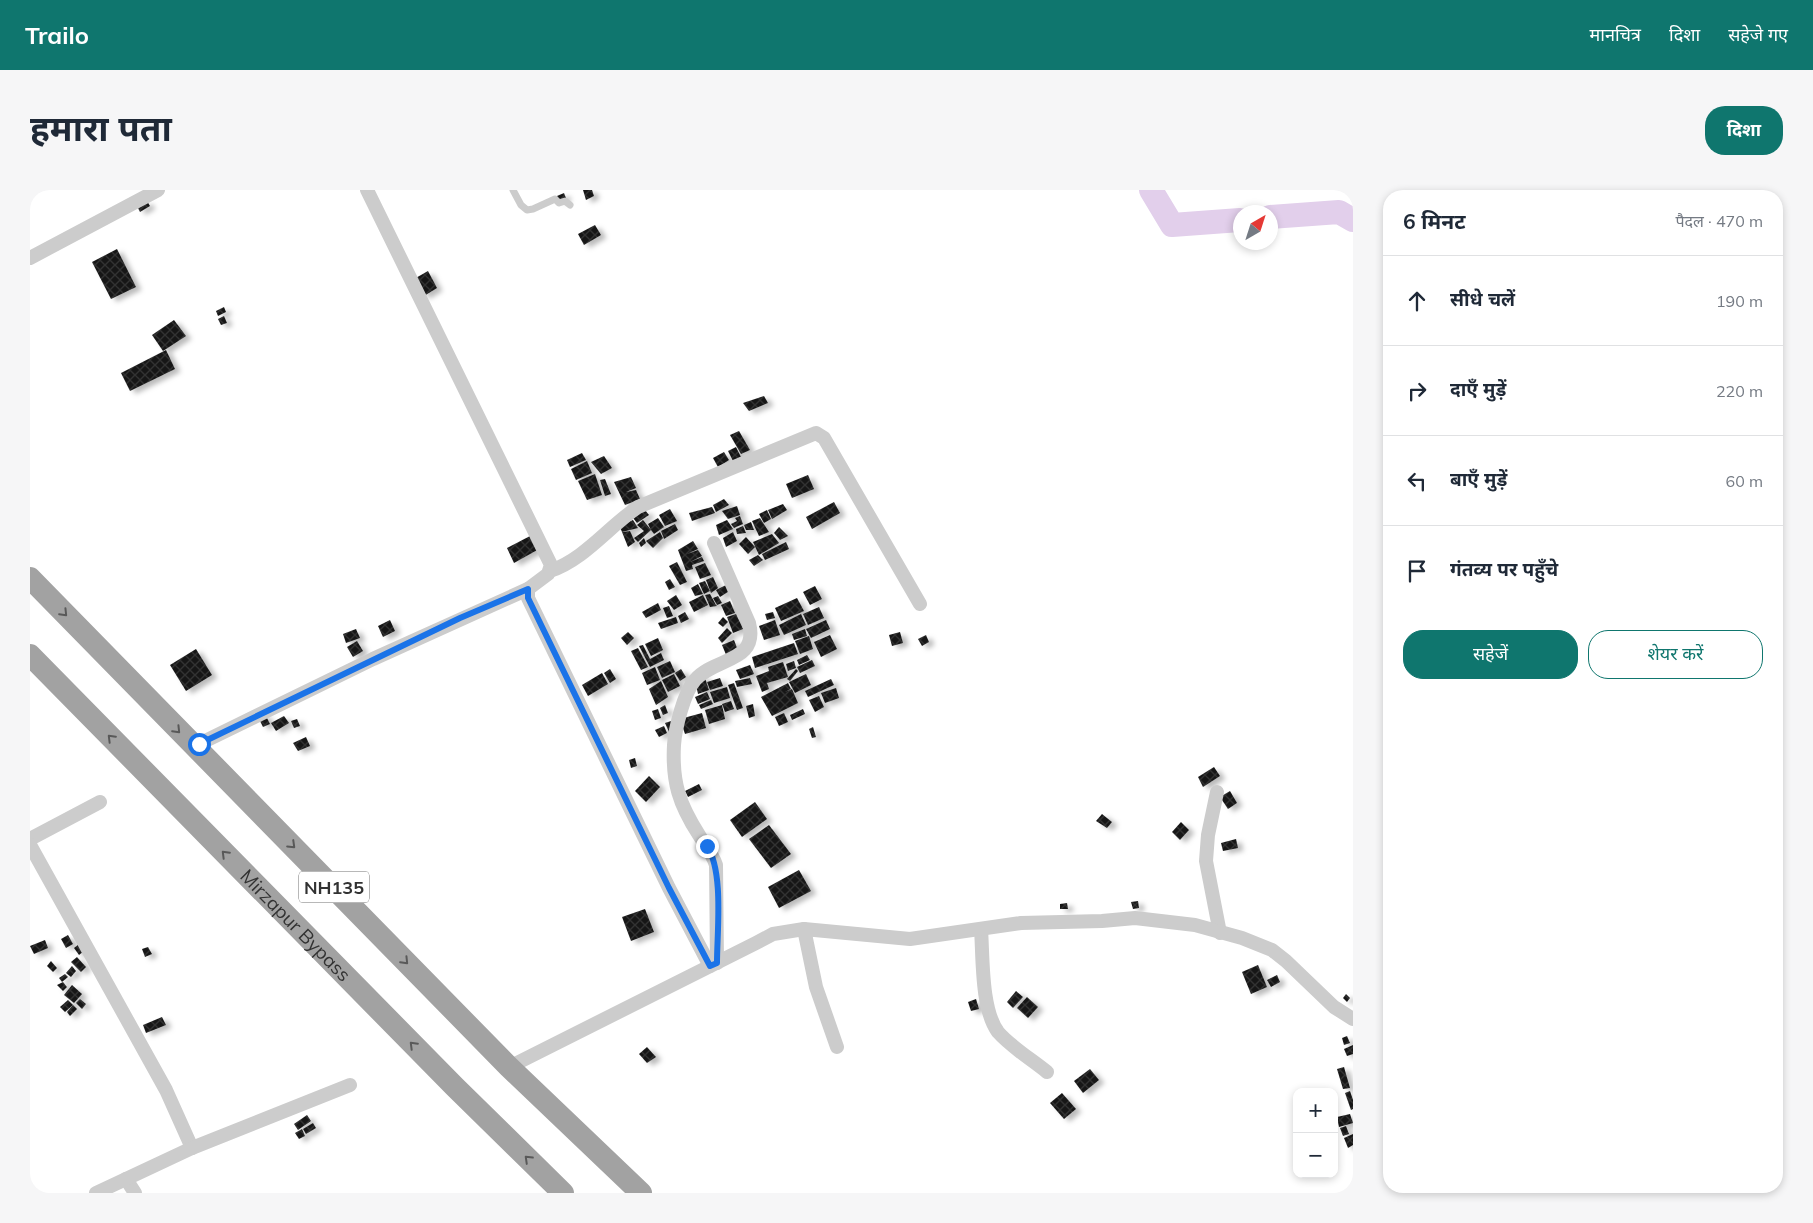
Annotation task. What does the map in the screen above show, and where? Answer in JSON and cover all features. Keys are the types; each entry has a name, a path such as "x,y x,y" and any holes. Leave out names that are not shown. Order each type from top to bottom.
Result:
{"highway":[{"name":"NH135","path":"30,578 509,1068 641,1193"},
{"name":"Mirzapur Bypass","path":"30,656 448,1080 563,1193"}],"street":[{"path":"30,258 158,190"},
{"path":"367,190 551,565 550,571"},
{"path":"199,744 426,635 528,589 550,571 574,559 617,522 638,508 816,433 824,438 920,604"},
{"path":"714,543 752,634 746,651 704,672 693,682 677,728 674,759 680,804 711,852 716,865 714,964"},
{"path":"528,589 528,598 669,888 714,964"},
{"path":"1217,792 1206,848 1206,861 1220,933"},
{"path":"30,839 100,802"},
{"path":"30,845 166,1090 192,1148"},
{"path":"509,1068 774,934 804,929 910,939 1021,923 1102,921 1135,918 1195,925 1260,944 1272,950 1286,960 1334,1007 1353,1019"},
{"path":"981,928 988,1007 993,1024 1000,1034 1046,1072"},
{"path":"804,929 816,987 836,1046"},
{"path":"96,1193 192,1148 350,1085"},
{"path":"126,1179 135,1193"}],"lane":[{"path":"513,190 521,205 527,210 555,199 559,203 565,202 570,204"}],"building":[{"path":"583,190 592,190 594,196 586,200"},
{"path":"564,193 566,198 559,201 557,196"},
{"path":"147,201 150,206 140,212 137,206"},
{"path":"595,225 601,235 584,245 578,234"},
{"path":"117,249 136,287 111,299 92,262"},
{"path":"428,271 437,288 424,296 414,279"},
{"path":"224,307 226,312 218,316 216,311"},
{"path":"224,316 227,323 221,325 218,319"},
{"path":"174,320 186,336 163,351 152,335"},
{"path":"166,350 175,369 130,391 121,373"},
{"path":"764,396 768,403 749,411 743,403"},
{"path":"739,431 750,450 741,454 730,435"},
{"path":"736,447 741,457 733,461 728,451"},
{"path":"724,452 729,460 718,467 713,458"},
{"path":"582,453 586,460 570,467 567,460"},
{"path":"604,456 612,468 601,474 591,462"},
{"path":"587,461 592,473 576,480 571,469"},
{"path":"595,474 602,495 587,500 578,481"},
{"path":"808,475 814,489 792,498 786,484"},
{"path":"631,477 636,488 626,492 636,490 640,499 625,505 614,482"},
{"path":"605,479 611,494 605,496 600,480"},
{"path":"724,499 729,505 716,512 713,505"},
{"path":"834,502 840,513 812,529 806,517"},
{"path":"783,504 787,510 772,519 768,510"},
{"path":"737,506 740,515 728,519 722,511"},
{"path":"712,507 715,513 692,521 689,513"},
{"path":"670,509 677,521 665,526 659,515"},
{"path":"645,510 649,515 637,523 633,518"},
{"path":"767,510 771,519 764,523 759,514"},
{"path":"740,516 743,524 734,528 731,524 737,521 735,518"},
{"path":"658,518 664,527 654,534 648,524"},
{"path":"760,518 769,532 759,536 752,521"},
{"path":"633,520 638,528 622,532 619,525"},
{"path":"643,520 651,530 638,542 634,538 644,531 637,525"},
{"path":"727,520 733,529 719,535 716,525"},
{"path":"751,522 754,530 746,530 744,525"},
{"path":"675,524 678,530 664,539 661,531"},
{"path":"743,526 746,533 737,534 736,529"},
{"path":"779,527 788,536 780,540 774,533"},
{"path":"630,531 635,542 628,547 622,532"},
{"path":"660,532 663,538 653,548 646,541"},
{"path":"733,532 737,541 726,547 723,538"},
{"path":"772,534 779,543 759,555 753,542"},
{"path":"532,535 539,549 514,563 507,548"},
{"path":"746,537 755,547 748,554 739,544"},
{"path":"644,538 646,543 641,547 639,543"},
{"path":"693,541 698,549 687,554 698,550 702,556 690,562 702,557 704,561 692,565 693,569 686,571 678,550"},
{"path":"786,542 789,549 765,560 762,554"},
{"path":"758,555 763,560 754,566 749,560"},
{"path":"677,562 687,582 680,585 669,566"},
{"path":"705,563 711,575 700,579 695,567"},
{"path":"713,577 718,588 711,593 706,580"},
{"path":"670,579 675,587 669,590 665,582"},
{"path":"705,581 710,591 704,594 699,583"},
{"path":"698,584 703,594 695,596 691,588"},
{"path":"728,584 731,590 720,597 716,590"},
{"path":"815,586 822,599 810,605 803,592"},
{"path":"710,594 717,606 710,607 705,595"},
{"path":"676,595 682,605 674,610 667,601"},
{"path":"703,595 708,605 694,612 689,602"},
{"path":"718,596 722,603 717,605 713,598"},
{"path":"797,598 804,611 781,621 775,608"},
{"path":"730,601 735,613 726,616 721,605"},
{"path":"658,603 661,610 646,618 642,612"},
{"path":"669,606 673,616 667,618 663,608"},
{"path":"819,607 824,618 808,625 803,614"},
{"path":"685,612 689,619 681,623 678,616"},
{"path":"773,612 775,618 767,620 765,614"},
{"path":"736,614 743,629 733,633 727,617"},
{"path":"801,614 806,625 784,635 779,625"},
{"path":"676,617 678,623 661,629 658,623"},
{"path":"723,617 728,622 723,627 718,623"},
{"path":"390,620 395,631 383,637 378,626"},
{"path":"775,620 780,635 764,640 759,626"},
{"path":"826,620 830,629 811,638 806,629"},
{"path":"727,628 732,633 722,643 718,638"},
{"path":"356,629 360,638 346,643 343,634"},
{"path":"805,629 807,636 794,640 792,634"},
{"path":"628,632 634,638 627,645 621,638"},
{"path":"900,632 903,643 892,646 889,635"},
{"path":"830,635 837,649 821,657 814,642"},
{"path":"926,635 929,642 922,646 918,639"},
{"path":"809,636 813,649 800,654 795,641"},
{"path":"658,638 663,650 651,656 645,644"},
{"path":"734,640 739,653 727,657 722,645"},
{"path":"357,641 363,651 353,657 347,647"},
{"path":"794,643 798,654 755,668 752,657"},
{"path":"643,645 650,659 661,653 664,660 650,667 639,646"},
{"path":"638,648 648,667 641,670 631,651"},
{"path":"196,649 212,675 186,691 170,665"},
{"path":"807,655 810,660 799,665 797,660"},
{"path":"812,660 815,666 800,673 797,667"},
{"path":"670,661 675,672 662,678 657,667"},
{"path":"794,661 796,668 788,671 786,664"},
{"path":"783,662 788,677 767,683 769,689 762,692 756,676 769,671 768,667"},
{"path":"750,665 754,674 740,679 736,670"},
{"path":"655,667 660,680 647,685 642,673"},
{"path":"610,669 616,679 610,683 604,673"},
{"path":"681,669 686,677 680,681 675,673"},
{"path":"796,669 798,671 790,681 787,679"},
{"path":"602,673 608,684 588,696 582,685"},
{"path":"674,674 680,686 668,692 662,680"},
{"path":"806,674 811,685 795,693 789,682"},
{"path":"704,675 709,690 698,694 695,680"},
{"path":"720,678 723,686 710,690 707,682"},
{"path":"750,678 752,684 737,687 735,681"},
{"path":"831,679 834,685 808,697 805,691"},
{"path":"661,681 668,697 656,705 649,689"},
{"path":"734,683 743,708 737,710 728,685"},
{"path":"788,683 791,689 785,692 792,689 798,703 772,716 761,697"},
{"path":"727,687 730,698 714,703 710,692"},
{"path":"836,688 839,698 825,703 821,693"},
{"path":"707,692 710,699 698,704 695,697"},
{"path":"819,696 824,707 815,712 809,700"},
{"path":"711,700 713,704 701,709 699,705"},
{"path":"731,701 734,709 725,712 722,704"},
{"path":"753,704 755,716 749,718 746,706"},
{"path":"665,705 668,713 663,715 660,708"},
{"path":"722,705 725,719 709,724 705,710"},
{"path":"658,709 661,718 655,720 652,711"},
{"path":"803,709 805,714 792,720 790,715"},
{"path":"702,713 706,728 685,734 680,719"},
{"path":"784,713 788,722 779,726 775,717"},
{"path":"265,714 270,724 263,727 258,717"},
{"path":"284,716 289,723 276,731 271,723"},
{"path":"297,719 300,726 294,728 291,721"},
{"path":"671,721 674,730 669,732 665,723"},
{"path":"664,726 667,733 659,737 655,730"},
{"path":"813,727 816,737 812,738 809,729"},
{"path":"306,737 310,746 298,751 293,743"},
{"path":"635,758 637,766 631,768 629,760"},
{"path":"1214,767 1220,776 1203,787 1198,777"},
{"path":"649,776 660,787 646,802 635,791"},
{"path":"699,784 702,790 688,797 685,791"},
{"path":"1230,791 1237,803 1228,809 1220,797"},
{"path":"755,802 767,819 742,837 730,820"},
{"path":"1102,814 1112,822 1107,828 1096,821"},
{"path":"1181,822 1189,830 1180,840 1172,832"},
{"path":"769,825 791,854 771,868 749,839"},
{"path":"1236,839 1238,848 1223,851 1221,843"},
{"path":"799,870 811,891 779,908 768,887"},
{"path":"1138,901 1139,908 1133,909 1131,902"},
{"path":"1067,903 1068,909 1060,909 1060,904"},
{"path":"645,909 654,932 631,941 622,917"},
{"path":"68,935 73,944 66,948 61,939"},
{"path":"45,940 48,948 34,954 30,946"},
{"path":"79,944 84,951 79,955 74,948"},
{"path":"148,947 152,954 145,957 142,949"},
{"path":"77,957 86,967 81,972 71,962"},
{"path":"51,961 57,968 53,972 47,966"},
{"path":"1258,965 1267,987 1251,994 1242,972"},
{"path":"72,966 76,971 71,977 66,973"},
{"path":"65,974 68,977 62,982 59,978"},
{"path":"1277,975 1280,982 1271,987 1267,980"},
{"path":"63,982 67,987 63,991 57,985"},
{"path":"72,985 82,994 74,1003 64,995"},
{"path":"1016,991 1023,997 1013,1008 1007,1002"},
{"path":"1346,994 1350,998 1347,1002 1343,998"},
{"path":"1027,997 1038,1007 1028,1018 1017,1008"},
{"path":"80,999 86,1004 82,1009 76,1003"},
{"path":"976,999 979,1009 971,1011 968,1002"},
{"path":"68,1000 73,1005 65,1012 60,1007"},
{"path":"73,1005 77,1009 70,1016 67,1012"},
{"path":"162,1017 166,1025 146,1033 143,1025"},
{"path":"1347,1036 1350,1043 1344,1045 1342,1038"},
{"path":"1353,1045 1353,1054 1347,1056 1344,1049"},
{"path":"647,1047 656,1057 647,1063 639,1054"},
{"path":"1344,1067 1350,1088 1343,1089 1337,1069"},
{"path":"1090,1069 1099,1080 1083,1093 1074,1081"},
{"path":"1350,1091 1353,1100 1353,1109 1351,1110 1345,1093"},
{"path":"1062,1093 1076,1109 1064,1119 1050,1103"},
{"path":"1350,1114 1353,1123 1339,1127 1338,1117"},
{"path":"307,1115 311,1121 298,1130 294,1124"},
{"path":"313,1123 316,1128 306,1134 303,1129"},
{"path":"1346,1126 1349,1134 1343,1136 1340,1128"},
{"path":"302,1129 305,1136 299,1139 295,1133"},
{"path":"1353,1134 1353,1145 1348,1148 1344,1138"}],"waterway":[{"path":"1151,190 1172,225 1233,221"},
{"path":"1278,216 1339,212 1353,220"}],"route":[{"path":"199,744 460,618 528,589 528,598 669,888 710,966 717,963 717,874 714,858 707,846"}]}
